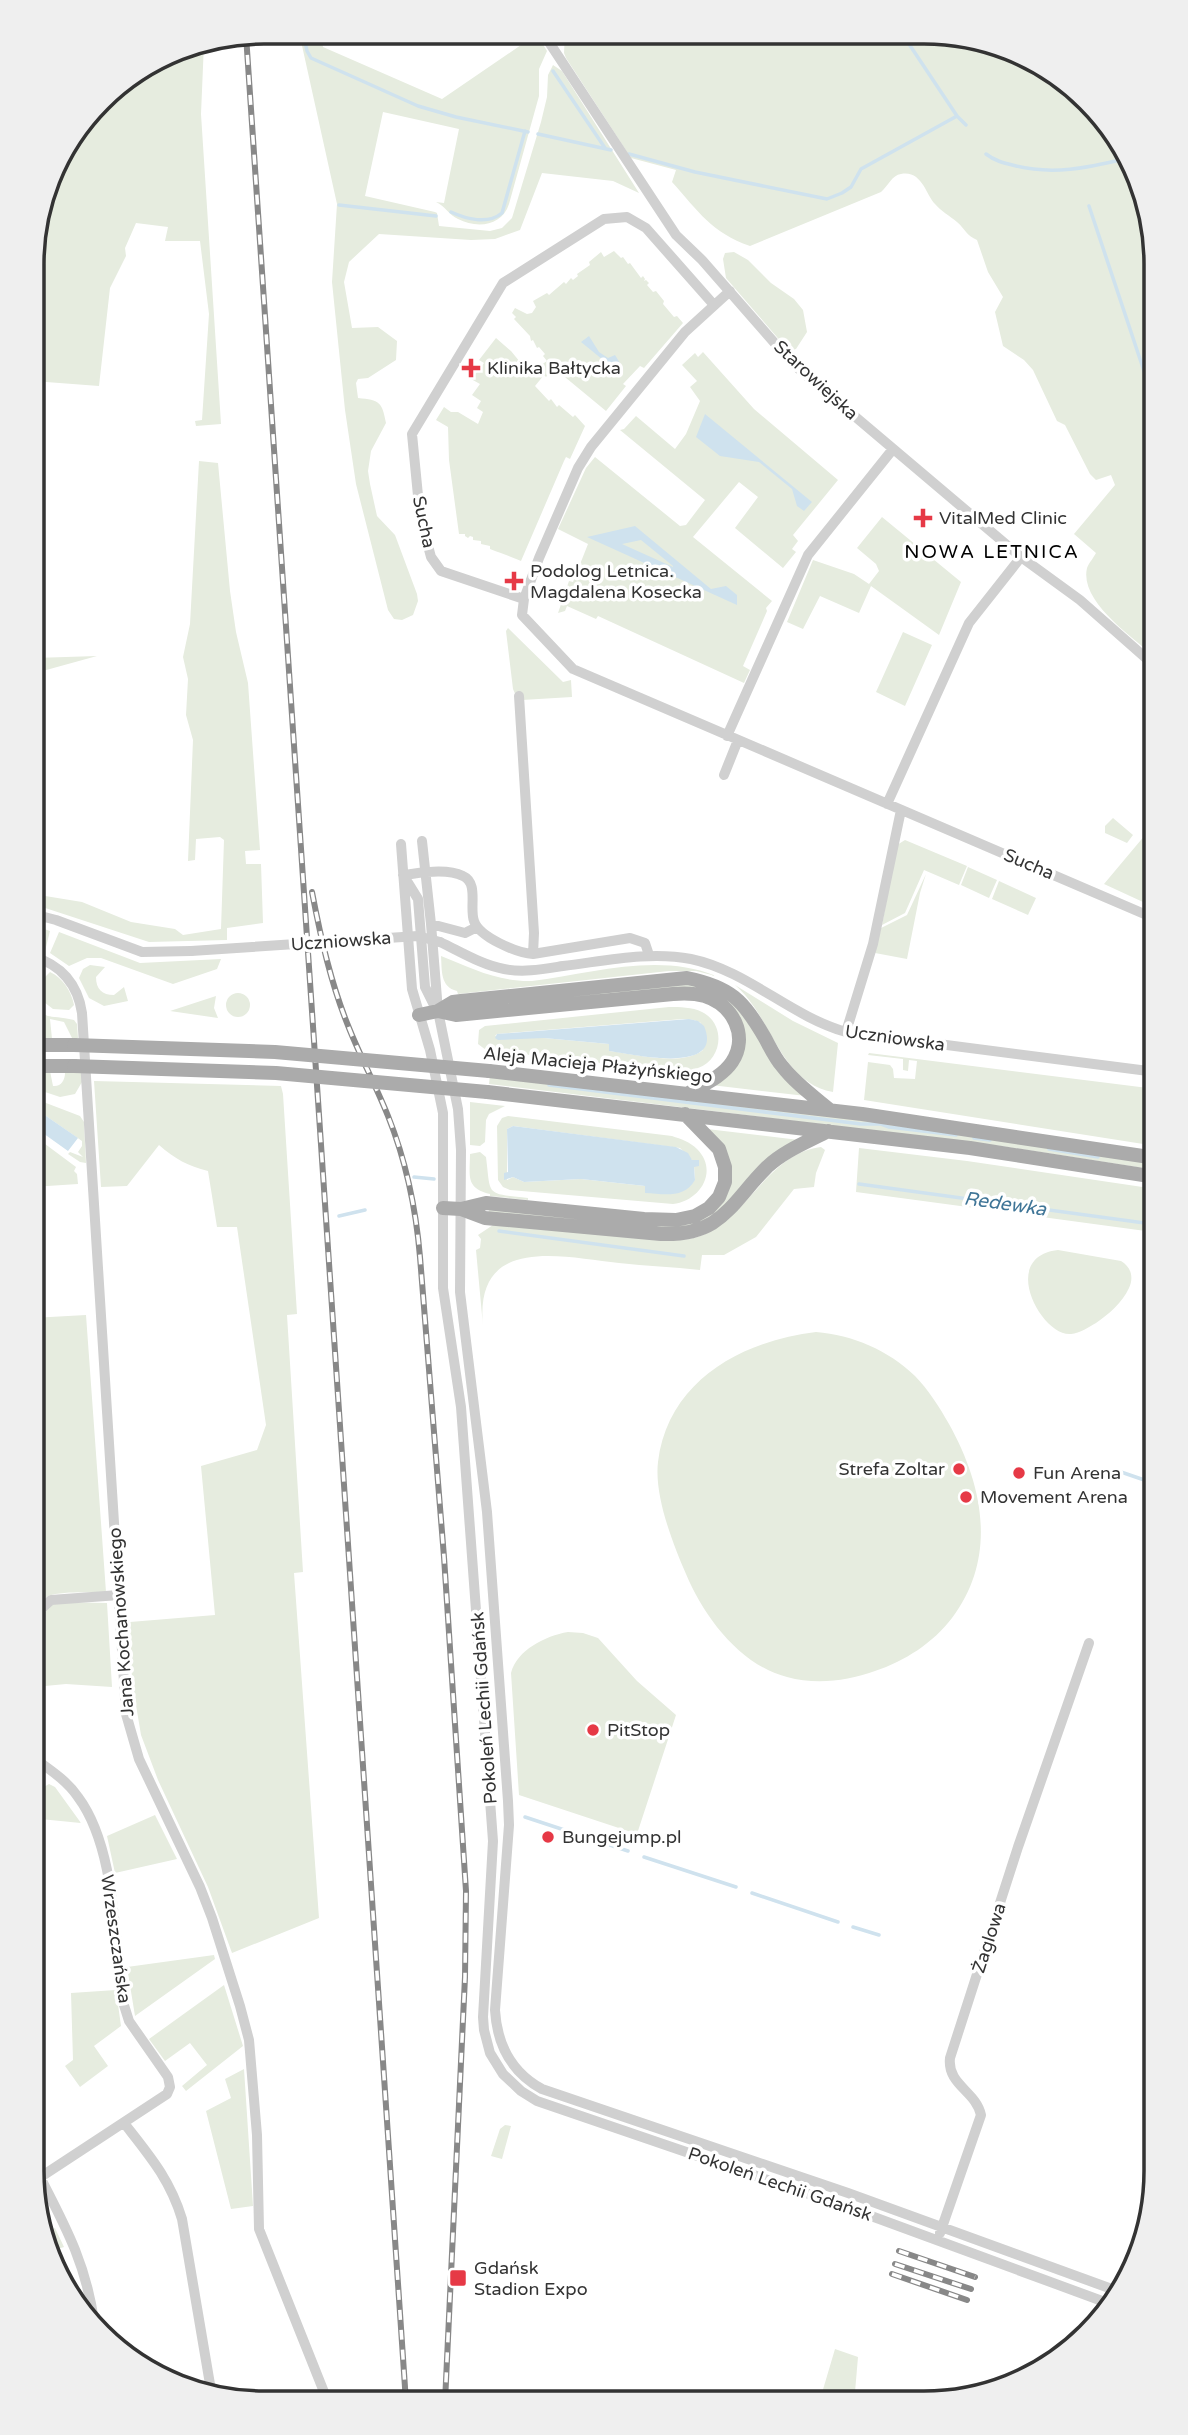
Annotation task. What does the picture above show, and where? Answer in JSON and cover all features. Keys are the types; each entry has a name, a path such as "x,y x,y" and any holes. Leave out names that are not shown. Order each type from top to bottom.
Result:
{"main road":[{"path":"419,1015 438,1011 453,1002 461,1001 687,978 712,983 729,992 744,1006 779,1063 793,1079 831,1111"},
{"path":"438,1011 456,1015 673,994 690,993 707,997 720,1003 731,1013 737,1023 738,1048 732,1062 722,1073 687,1094"},
{"name":"Aleja Macieja Płażyńskiego","path":"44,1045 275,1052 489,1071 862,1114 1144,1156"},
{"path":"44,1066 288,1074 487,1092 970,1148 1144,1175"},
{"path":"443,1208 461,1209 486,1203 644,1219 676,1220 695,1216 709,1208 719,1197 725,1182 725,1167 719,1149 685,1114"},
{"path":"461,1209 485,1218 661,1234 690,1233 708,1227 727,1213 768,1167 785,1153 828,1131"}],"street":[{"name":"Starowiejska","path":"555,44 676,235 730,291 793,364 1021,557 1080,600 1144,656"},
{"name":"Sucha","path":"714,305 646,228 634,219 620,216 604,219 507,279 412,434 420,516 431,557 437,568 524,599 522,615 568,665 1144,914"},
{"path":"524,599 539,558 584,457 685,332 730,291"},
{"path":"723,775 733,738 807,555 894,449"},
{"path":"887,804 969,624 1021,557"},
{"path":"519,696 534,933 533,954"},
{"path":"846,1032 873,944 901,810"},
{"name":"Pokoleń Lechii Gdańsk","path":"422,841 438,1011 458,1109 461,1150 460,1292 484,1476 508,1801 496,2024 499,2038 512,2064 534,2084 554,2093 942,2227"},
{"name":"Pokoleń Lechii Gdańsk","path":"401,844 412,989 430,1050 443,1113 443,1287 461,1407 491,1802 493,1860 483,2017 490,2053 503,2074 521,2091 549,2106 937,2239"},
{"path":"404,875 438,872 462,875 468,879 471,886 473,919 477,926 465,933 431,925"},
{"name":"Pokoleń Lechii Gdańsk","path":"404,875 418,899 425,987 429,999 438,1011"},
{"name":"Uczniowska","path":"44,917 142,952 418,936 440,942 485,964 505,969 529,971 649,955 692,959 740,978 813,1021 846,1032 1144,1070"},
{"name":"Uczniowska","path":"477,926 485,934 521,953 533,954 629,937 645,943 649,955"},
{"name":"Jana Kochanowskiego","path":"44,961 54,965 67,977 79,998 82,1013 126,1714 139,1759 200,1887 240,2006 249,2040 257,2135 259,2229 324,2391"},
{"path":"467,1478 484,1476"},
{"path":"44,1604 51,1600 119,1595"},
{"path":"478,1625 495,1623"},
{"name":"Żaglowa","path":"937,2239 981,2115 976,2102 951,2074 950,2058 1018,1846 1089,1643"},
{"name":"Wrzeszczańska","path":"44,1767 61,1778 79,1797 92,1824 107,1872 123,2002 129,2021 168,2077 170,2087 167,2094 44,2174"},
{"path":"491,1802 508,1801"},
{"path":"549,2106 554,2093"},
{"path":"124,2123 162,2172 175,2197 182,2219 210,2385"},
{"path":"761,2178 765,2165"},
{"path":"46,2193 67,2229 82,2263 91,2307"},
{"path":"942,2227 1110,2289"},
{"path":"937,2239 1102,2301"},
{"path":"1079,2292 1085,2280"}],"shaded area":[{"path":"302,44 322,44 323,47 442,99 520,44 543,44 547,51 539,69 539,96 509,204 501,217 488,224 473,224 455,217 436,202 444,203 459,129 383,112 365,196 435,212 439,226 490,231 502,228 512,218 541,122 547,97 548,75 553,65 562,71 639,193 613,181 542,173 520,230 495,239 471,240 379,234 349,262 344,282 352,328 378,327 397,341 396,360 368,378 358,379 356,383 358,398 379,403 386,423 371,451 368,471 377,516 395,535 417,594 418,601 413,615 402,620 394,619 388,610 356,484 345,410 332,282 337,204"},
{"path":"564,44 953,46 995,55 1021,66 1069,98 1090,119 1122,167 1133,193 1142,235 1144,648 1110,618 1091,594 1087,568 1096,553 1074,534 1115,485 1111,475 1096,480 1090,474 1065,425 1057,421 1033,370 1024,360 1003,346 995,312 1003,297 988,272 977,240 937,207 919,179 908,174 895,176 881,192 750,246 725,235 698,212 672,182 676,170 631,158 564,53"},
{"path":"204,52 201,114 221,424 196,426 195,421 202,420 209,314 200,241 165,241 168,227 136,223 125,248 126,256 110,288 99,386 44,382 44,249 51,207 66,167 89,130 108,108 154,73"},
{"path":"614,251 630,263 641,278 643,276 644,281 649,283 647,285 653,292 656,291 674,317 677,316 683,323 644,368 640,366 623,384 626,386 606,411 554,368 535,386 549,401 551,399 557,407 559,405 573,417 575,415 585,426 570,459 566,457 564,461 521,561 490,549 490,546 481,544 481,541 473,540 473,537 459,534 449,460 448,427 436,420 444,407 478,424 483,412 477,408 481,401 472,395 480,384 471,379 484,363 479,360 496,338 529,373 547,361 543,356 545,354 514,319 516,317 512,313 515,308 527,314 532,313 536,307 533,301 547,293 549,295 571,278 573,280 601,252 604,257"},
{"path":"734,252 748,260 803,310 807,332 796,349 789,351 726,278 723,259 725,253"},
{"path":"703,352 754,409 838,480 793,535 798,541 792,549 796,552 783,568 735,528 758,497 739,482 693,537 772,601 766,608 743,666 750,670 744,683 598,616 596,619 567,606 565,611 558,613 569,581 573,582 588,544 558,529 586,468 595,457 680,526 686,525 705,500 620,430 636,416 675,449 686,434 700,401 690,387 697,381 682,365 695,353 698,357"},
{"path":"199,461 218,463 230,591 248,683 260,850 245,851 246,864 261,864 263,923 227,928 227,940 149,942 44,908 44,896 82,902 131,922 175,929 183,935 221,929 224,840 220,837 196,839 195,860 188,861 193,740 186,715 188,679 183,657 190,624"},
{"path":"882,517 961,582 939,635 871,586 859,613 820,596 803,629 787,622 813,560 854,574 869,584 879,571 876,564 857,548"},
{"path":"508,628 563,682 571,680 572,697 522,700 516,696 506,631"},
{"path":"903,632 932,645 905,706 876,692"},
{"path":"97,656 44,671 44,658"},
{"path":"1113,818 1133,835 1127,843 1105,833 1105,826"},
{"path":"1144,836 1144,902 1104,884"},
{"path":"905,840 967,866 959,885 924,870 905,913 882,925 897,845"},
{"path":"968,867 997,880 989,898 961,885"},
{"path":"926,874 907,959 875,953 881,928 907,915"},
{"path":"999,881 1036,898 1028,915 992,899"},
{"path":"44,929 50,931 44,951"},
{"path":"59,932 140,963 221,959 217,969 173,984 101,958 87,958 69,966 50,953"},
{"path":"441,956 485,973 520,981 647,965 694,969 716,976 696,971 669,971 458,994 445,982"},
{"path":"90,965 105,967 96,977 100,990 114,995 124,987 128,1001 104,1006 89,998 79,978 83,969"},
{"path":"50,972 63,981 69,990 74,1005 69,1010 53,1009 44,1002 45,977"},
{"path":"692,985 729,999 806,1096 711,1085 742,1054 720,996 457,1008"},
{"path":"735,985 793,1021 838,1043 833,1092 815,1086 788,1062 748,998"},
{"path":"238,993 249,1000 250,1005 243,1016 238,1017 227,1010 226,1005 233,994"},
{"path":"216,996 214,1008 218,1018 170,1011"},
{"path":"682,1007 698,1010 710,1017 718,1033 718,1041 713,1057 706,1064 684,1071 664,1070 486,1050 478,1044 479,1030 485,1026","holes":["694,1020 701,1023 703,1050 694,1055 671,1059 609,1051 609,1044 495,1036"]},
{"path":"44,1014 74,1020 77,1024 78,1038 72,1038 64,1022 50,1019 52,1039 44,1039"},
{"path":"869,1053 1144,1087 1144,1144 864,1100 868,1062 890,1065 894,1078 915,1079 917,1061 909,1060 908,1071 903,1070 903,1059 868,1055"},
{"path":"44,1071 50,1071 53,1086 62,1082 65,1073 81,1073 82,1082 75,1094 60,1097 44,1092"},
{"path":"490,1075 907,1126 1144,1162 1144,1168 1001,1146 489,1084"},
{"path":"94,1081 281,1086 283,1094 297,1314 287,1315 303,1572 294,1573 319,1918 232,1953 208,1887 158,1780 141,1735 132,1681 130,1622 215,1615 201,1466 257,1450 266,1425 237,1227 217,1227 208,1171 182,1161 159,1145 127,1186 101,1187"},
{"path":"44,1102 80,1116 84,1122 86,1163 68,1154 70,1152 83,1157 78,1152 82,1141 44,1115"},
{"path":"470,1102 505,1106 489,1114 486,1120 485,1142 480,1146 470,1145"},
{"path":"508,1116 672,1136 697,1149 706,1166 706,1175 698,1191 683,1202 673,1204 510,1190 503,1187 498,1180 497,1126 502,1118","holes":["513,1126 680,1148 692,1160 699,1160 694,1166 695,1180 645,1192 645,1186 581,1179 524,1182 513,1177 507,1180 507,1129"]},
{"path":"707,1129 799,1140 711,1218 679,1229 489,1213 489,1210 678,1226 695,1222 714,1211 729,1190"},
{"path":"44,1143 76,1167 74,1171 78,1184 44,1186"},
{"path":"821,1147 825,1150 814,1187 794,1189 756,1237 724,1255 702,1255 700,1270 572,1257 526,1258 507,1264 492,1276 484,1297 483,1326 476,1250 480,1248 481,1239 478,1235 496,1223 672,1240 696,1237 716,1228 733,1214 781,1165 799,1153"},
{"path":"859,1148 967,1161 1144,1187 1144,1231 856,1192"},
{"path":"480,1152 486,1157 493,1191 528,1200 490,1196 473,1185 470,1154"},
{"path":"1058,1250 1121,1261 1129,1269 1131,1276 1129,1288 1115,1308 1096,1323 1071,1334 1060,1332 1038,1311 1028,1280 1031,1266 1040,1256"},
{"path":"86,1315 106,1592 58,1594 44,1599 44,1317"},
{"path":"816,1332 843,1336 882,1351 920,1381 942,1412 961,1447 977,1496 980,1521 976,1571 952,1618 936,1635 908,1656 886,1667 831,1681 798,1679 770,1671 739,1650 713,1622 694,1590 676,1549 662,1504 658,1475 658,1462 665,1434 676,1409 693,1388 713,1370 736,1356 761,1345"},
{"path":"54,1602 107,1603 112,1687 66,1684 45,1686 46,1607"},
{"name":"PitStop","path":"568,1632 598,1638 637,1681 676,1715 637,1834 519,1795 511,1673 519,1657 533,1645"},
{"path":"49,1784 55,1787 81,1823 44,1819 44,1787"},
{"path":"155,1815 177,1859 115,1873 107,1836"},
{"path":"214,1955 215,1959 135,2016 127,1967"},
{"path":"224,1985 243,2046 186,2091 182,2086 207,2065 190,2043 165,2061 149,2039"},
{"path":"116,1990 121,2026 94,2046 108,2066 80,2087 65,2066 73,2060 71,1993"},
{"path":"244,2069 253,2206 231,2209 206,2111 231,2098 225,2079"},
{"path":"505,2125 511,2126 502,2159 491,2156 500,2129"},
{"path":"55,2228 64,2247 58,2249 52,2230"},
{"path":"835,2349 858,2357 855,2391 823,2391"}],"water":[{"path":"589,336 599,352 608,358 615,355 623,368 619,373 581,342"},
{"path":"705,414 812,502 804,511 797,506 792,489 759,462 720,456 696,437"},
{"path":"635,526 711,589 726,586 737,595 737,605 587,537","holes":["641,540 673,567 622,544"]},
{"path":"689,1019 704,1026 707,1042 701,1051 689,1057 654,1058 609,1051 609,1044 544,1038 495,1038 497,1034"},
{"path":"44,1115 78,1138 68,1151 44,1134"},
{"path":"513,1126 676,1147 688,1153 692,1160 699,1160 699,1166 694,1167 695,1180 690,1186 673,1194 645,1193 645,1186 581,1179 524,1182 513,1177 504,1180 504,1173 508,1172 507,1129"}],"waterway":[{"path":"306,44 311,58 418,106 528,132"},
{"path":"909,44 957,116 966,125"},
{"path":"553,71 605,148"},
{"path":"629,154 695,172 827,199 851,187 861,169 957,116"},
{"path":"451,212 470,219 484,220 502,213 525,131"},
{"path":"538,134 611,150"},
{"path":"986,154 1008,164 1043,170 1083,168 1118,160"},
{"path":"339,205 436,216"},
{"path":"1089,206 1144,371"},
{"path":"549,1085 956,1135"},
{"path":"974,1138 990,1140"},
{"path":"1049,1149 1098,1157"},
{"name":"Redewka","path":"414,1177 434,1179"},
{"name":"Redewka","path":"859,1184 1144,1223"},
{"name":"Redewka","path":"339,1216 365,1210"},
{"path":"499,1231 684,1256"},
{"path":"1121,1472 1144,1480"},
{"path":"525,1817 628,1851"},
{"path":"644,1857 736,1887"},
{"path":"752,1893 838,1922"},
{"path":"853,1927 879,1935"}],"railway":[{"path":"247,45 405,2391"},
{"path":"312,892 337,995 400,1150 413,1203 420,1257 444,1557 466,1891 465,1977 446,2391"},
{"path":"899,2251 975,2277"},
{"path":"895,2264 971,2289"},
{"path":"892,2274 967,2300"}],"place":[{"name":"Klinika Bałtycka","path":"471,368"},
{"name":"VitalMed Clinic","path":"923,518"},
{"name":"Podolog Letnica. Magdalena Kosecka","path":"514,581"},
{"name":"Strefa Zoltar","path":"959,1469"},
{"name":"Fun Arena","path":"1019,1473"},
{"name":"Movement Arena","path":"966,1497"},
{"name":"PitStop","path":"593,1730"},
{"name":"Bungejump.pl","path":"548,1837"},
{"name":"Gdańsk Stadion Expo","path":"458,2278"}],"district":[{"name":"NOWA LETNICA","path":"992,552"}]}
